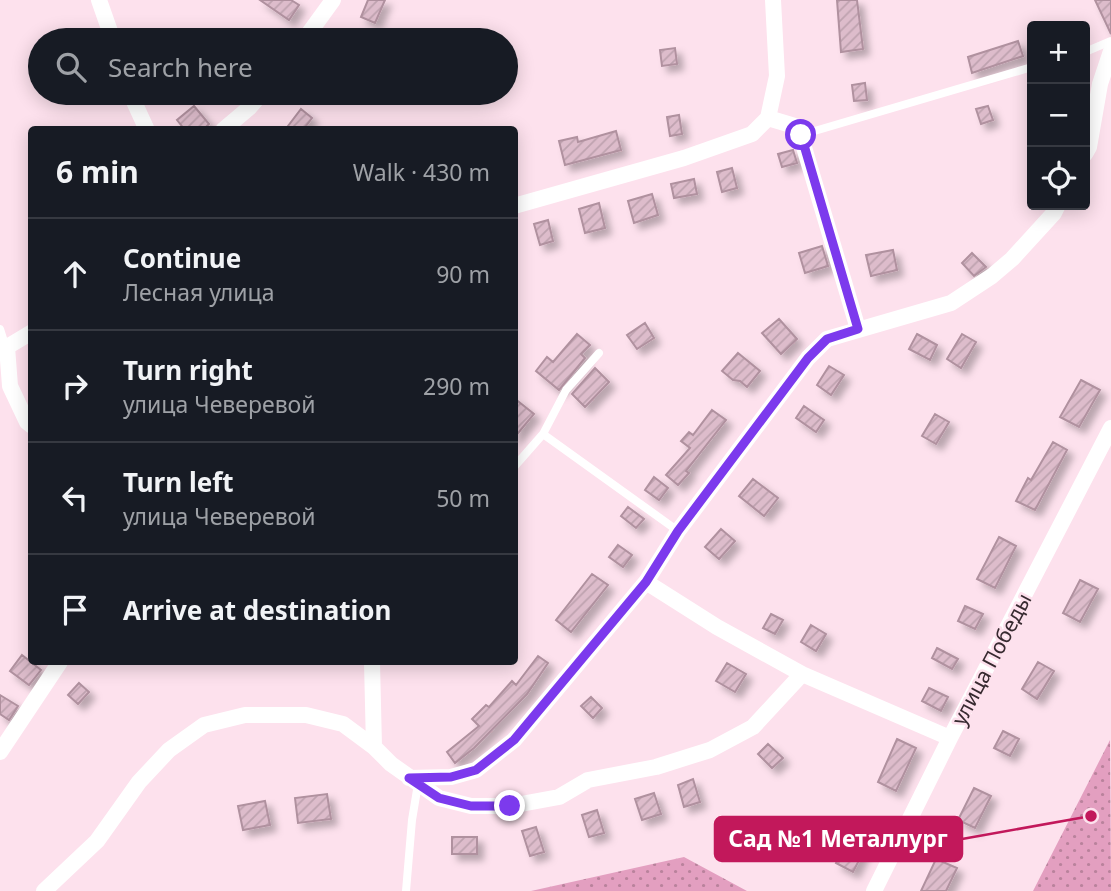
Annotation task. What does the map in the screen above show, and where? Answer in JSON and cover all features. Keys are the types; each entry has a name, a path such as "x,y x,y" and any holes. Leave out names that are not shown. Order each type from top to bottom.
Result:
{"street":[{"path":"99,0 109,28"},
{"path":"313,28 334,0"},
{"path":"518,205 684,158 752,134 768,118 777,76 773,0"},
{"path":"1089,147 1100,84 1109,56"},
{"path":"136,105 145,126"},
{"path":"228,126 252,105"},
{"path":"768,118 798,127 858,329"},
{"path":"414,781 451,777 476,770 514,740 646,582 678,531 808,358 827,339 951,303 1012,259 1056,210"},
{"path":"28,334 4,349 10,386 28,423"},
{"name":"улица Победы","path":"874,891 1111,428"},
{"path":"646,582 718,627 802,674 950,738"},
{"path":"0,752 58,665"},
{"path":"372,665 374,747"},
{"path":"44,891 97,841 139,782 169,750 204,726 246,715 306,715 343,724 439,798 471,806 510,806 559,797 587,780 656,766 710,750 753,727 802,674"}],"lane":[{"path":"1090,50 1111,41"},
{"path":"801,135 1027,68"},
{"path":"0,329 4,349"},
{"path":"518,462 543,434 566,390 599,354"},
{"path":"543,434 678,531"},
{"path":"406,891 414,781"}],"shaded area":[{"path":"1110,740 1111,891 1033,891"},
{"path":"684,857 747,891 531,891"}],"building":[{"path":"260,0 291,0 299,5 289,20"},
{"path":"368,0 385,0 375,23 361,17"},
{"path":"837,0 857,0 863,49 841,52"},
{"path":"1095,0 1111,0 1111,34"},
{"path":"1018,41 1023,56 972,73 968,57"},
{"path":"675,48 677,64 662,66 660,50"},
{"path":"865,83 867,100 854,101 852,85"},
{"path":"194,106 209,124 182,126 177,120"},
{"path":"988,106 993,120 981,124 976,109"},
{"path":"301,109 312,118 306,126 288,126"},
{"path":"679,115 682,134 670,136 667,117"},
{"path":"616,131 621,150 565,165 559,141 577,137 578,142"},
{"path":"793,150 797,163 782,167 778,154"},
{"path":"732,168 737,188 722,192 717,172"},
{"path":"694,179 697,194 674,198 671,184"},
{"path":"652,194 658,215 634,223 628,201"},
{"path":"599,203 605,228 585,233 579,209"},
{"path":"548,220 553,241 540,245 534,224"},
{"path":"822,246 828,266 805,273 799,253"},
{"path":"893,250 897,270 871,276 866,255"},
{"path":"972,253 986,267 974,276 962,263"},
{"path":"779,319 797,339 781,354 762,333"},
{"path":"645,323 654,338 637,349 627,335"},
{"path":"577,334 590,345 581,354 585,358 559,390 536,371 547,357 553,362"},
{"path":"917,334 937,345 930,360 909,349"},
{"path":"962,334 976,342 961,368 947,359"},
{"path":"738,353 760,371 747,387 722,371"},
{"path":"829,366 844,375 831,395 817,385"},
{"path":"595,368 609,382 585,407 572,394"},
{"path":"1081,380 1100,390 1079,427 1060,417"},
{"path":"518,401 534,414 518,433"},
{"path":"804,406 824,420 816,432 796,418"},
{"path":"712,410 726,420 678,485 666,475 690,448 681,441 689,432 693,435"},
{"path":"935,414 949,422 936,444 922,436"},
{"path":"1053,442 1067,450 1035,510 1016,501"},
{"path":"654,477 668,488 659,500 645,490"},
{"path":"753,479 778,498 764,516 739,496"},
{"path":"628,507 644,519 636,528 621,516"},
{"path":"721,529 735,541 719,559 705,547"},
{"path":"999,537 1016,546 995,588 977,579"},
{"path":"618,545 632,555 623,567 609,557"},
{"path":"592,574 608,585 571,632 556,620"},
{"path":"1080,580 1098,589 1080,622 1063,613"},
{"path":"965,606 983,614 975,629 958,621"},
{"path":"771,614 783,620 775,634 763,628"},
{"path":"811,625 826,634 816,651 801,642"},
{"path":"937,648 958,659 952,669 932,658"},
{"path":"22,655 28,660 28,665 35,665 41,670 29,685 10,671"},
{"path":"538,656 548,663 527,694 474,748 455,763 447,752 479,726 472,719 486,705 489,707 512,681 516,685"},
{"path":"1038,662 1054,671 1037,699 1022,689"},
{"path":"727,663 746,674 735,692 716,681"},
{"path":"79,683 89,692 78,704 68,695"},
{"path":"929,688 948,697 941,711 922,701"},
{"path":"0,695 18,706 9,720 0,714"},
{"path":"591,697 602,708 593,718 581,706"},
{"path":"1003,731 1019,739 1010,756 994,748"},
{"path":"897,739 916,748 896,791 878,782"},
{"path":"768,744 783,758 772,768 758,754"},
{"path":"693,779 700,802 684,807 678,785"},
{"path":"974,788 991,796 975,828 958,820"},
{"path":"654,793 661,814 642,820 635,799"},
{"path":"327,794 331,819 298,823 295,798"},
{"path":"265,801 270,825 243,830 238,806"},
{"path":"597,810 604,833 589,837 582,815"},
{"path":"858,823 874,831 853,872 836,863"},
{"path":"536,827 544,852 530,856 522,831"},
{"path":"452,837 477,837 477,854 452,854"},
{"path":"936,859 957,868 946,891 921,891"}],"place":[{"name":"Сад №1 Металлург","path":"1091,816"}],"route":[{"path":"510,806 471,806 439,798 409,778 451,777 476,770 514,740 646,582 678,531 808,358 827,339 858,329 801,135"}]}
